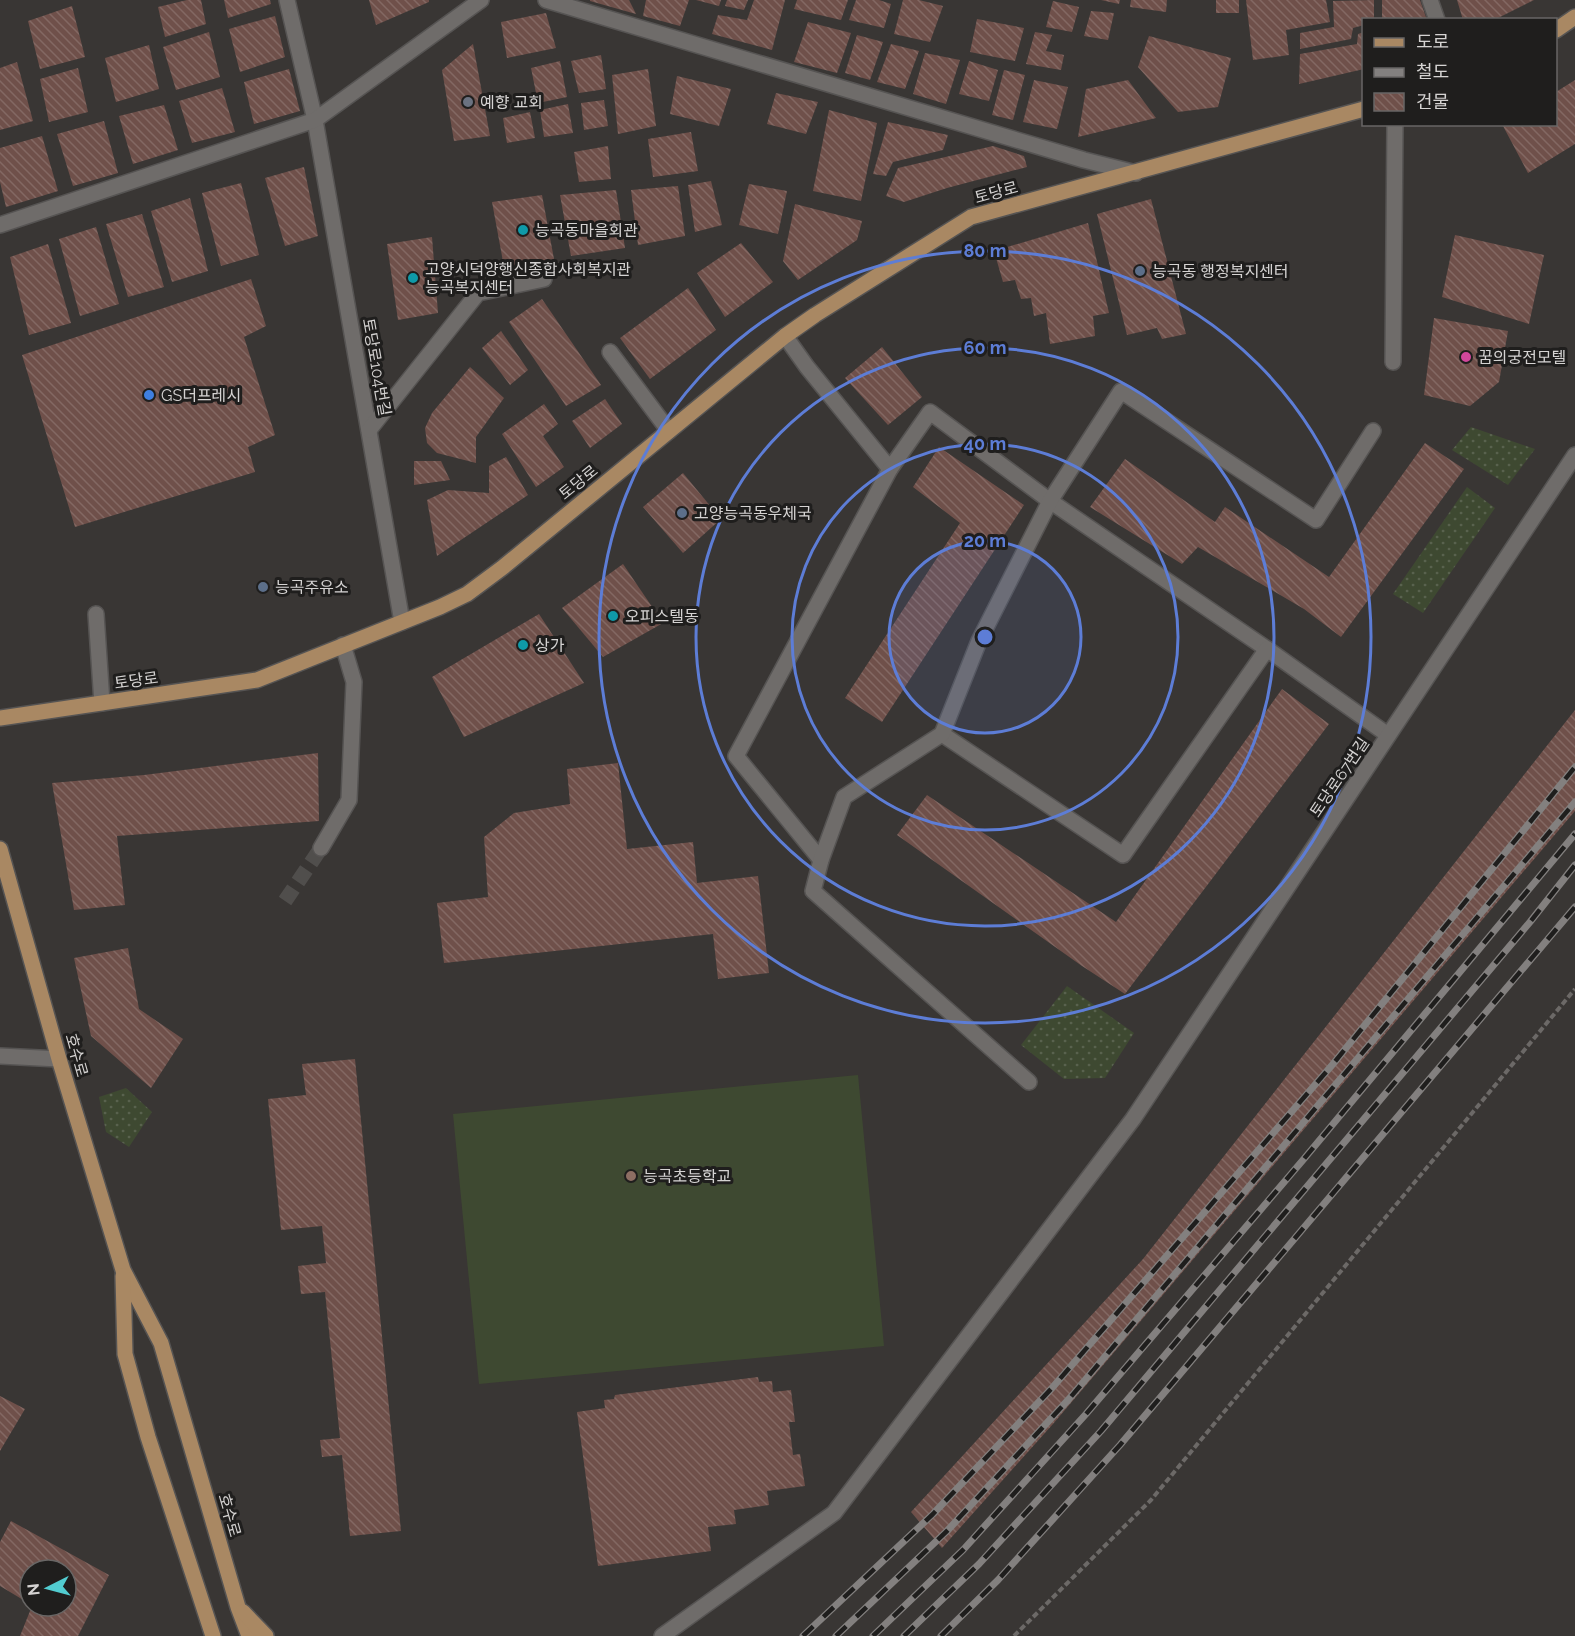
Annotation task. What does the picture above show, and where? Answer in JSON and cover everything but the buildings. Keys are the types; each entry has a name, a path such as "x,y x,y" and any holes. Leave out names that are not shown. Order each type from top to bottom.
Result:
{"main road":[{"path":"1557,29 1575,17"},
{"name":"토당로","path":"0,718 257,680 467,594 502,568 784,336 971,217 1362,110"},
{"name":"호수로","path":"0,849 59,1059 123,1270 161,1343 238,1607 249,1636"},
{"name":"호수로","path":"123,1270 125,1354 148,1437 210,1633"},
{"path":"238,1607 266,1636"}],"street":[{"name":"토당로104번길","path":"287,0 315,120 402,622"},
{"path":"0,225 315,120 482,0"},
{"name":"토당로","path":"546,0 1084,160 1136,173"},
{"path":"1430,0 1436,18"},
{"path":"1393,362 1395,126"},
{"path":"369,430 478,293 544,279"},
{"path":"784,336 890,469"},
{"path":"610,352 669,431"},
{"path":"1029,1082 813,891 821,860 844,797 942,734 979,641 1050,501 1121,392 1316,520 1373,430"},
{"path":"821,860 736,756 890,469 930,412 1050,501 1267,649 1388,735"},
{"name":"토당로67번길","path":"662,1636 834,1513 1133,1119 1575,455"},
{"path":"96,614 102,703"},
{"path":"321,848 350,800 354,682 343,645"},
{"path":"942,734 1123,855 1267,649"},
{"path":"0,1056 59,1059"}],"path":[{"path":"1014,1636 1151,1500 1575,989"}],"green space":[{"path":"1471,427 1535,449 1508,485 1452,450"},
{"path":"1467,487 1495,508 1423,613 1393,594"},
{"path":"1067,986 1134,1033 1105,1078 1064,1079 1021,1045"},
{"path":"858,1075 884,1346 479,1384 453,1114"},
{"path":"126,1088 152,1112 129,1147 106,1132 99,1097"}],"tunnel":[{"path":"285,901 321,848"}],"railway":[{"path":"803,1636 933,1514 1052,1388 1333,1064 1575,767"},
{"path":"836,1636 947,1531 1069,1399 1575,802"},
{"path":"873,1636 963,1550 1086,1414 1303,1160 1575,834"},
{"path":"904,1636 979,1564 1101,1431 1530,922 1575,865"},
{"path":"941,1636 998,1580 1120,1445 1575,907"}],"place":[{"name":"예향 교회","path":"468,102"},
{"name":"능곡동마을회관","path":"523,230"},
{"name":"능곡동 행정복지센터","path":"1140,271"},
{"name":"고양시덕양행신종합사회복지관 능곡복지센터","path":"413,278"},
{"name":"꿈의궁전모텔","path":"1466,357"},
{"name":"GS더프레시","path":"149,395"},
{"name":"고양능곡동우체국","path":"682,513"},
{"name":"능곡주유소","path":"263,587"},
{"name":"오피스텔동","path":"613,616"},
{"name":"상가","path":"523,645"},
{"name":"능곡초등학교","path":"631,1176"}]}
